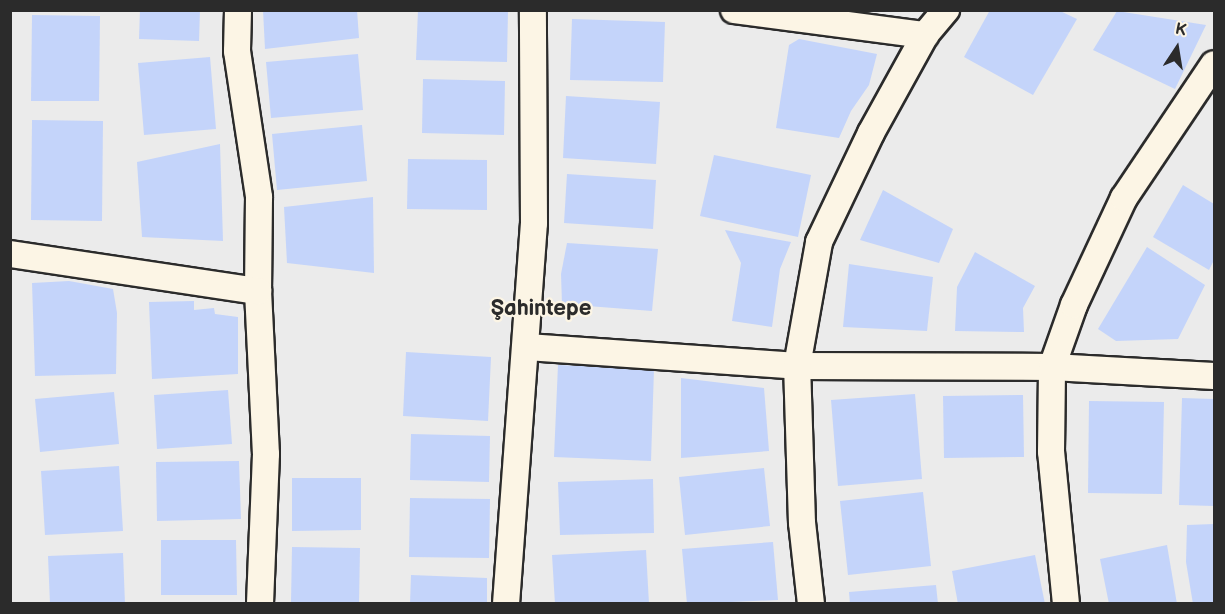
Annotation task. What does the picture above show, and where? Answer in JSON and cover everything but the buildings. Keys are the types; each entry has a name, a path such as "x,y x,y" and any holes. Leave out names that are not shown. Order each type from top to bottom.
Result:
{"street":[{"path":"238,10 237,51 259,197 258,291 266,454 260,603"},
{"path":"506,603 515,442 527,347 534,223 533,10"},
{"path":"811,603 802,523 797,366 819,242 871,133 925,35 946,10"},
{"path":"738,11 925,35"},
{"path":"1066,603 1051,452 1052,367 1074,305 1124,198 1215,64"},
{"path":"10,255 258,291"},
{"path":"527,347 797,366 1052,367 1215,376"}],"district":[{"name":"Şahintepe","path":"541,309"}]}
